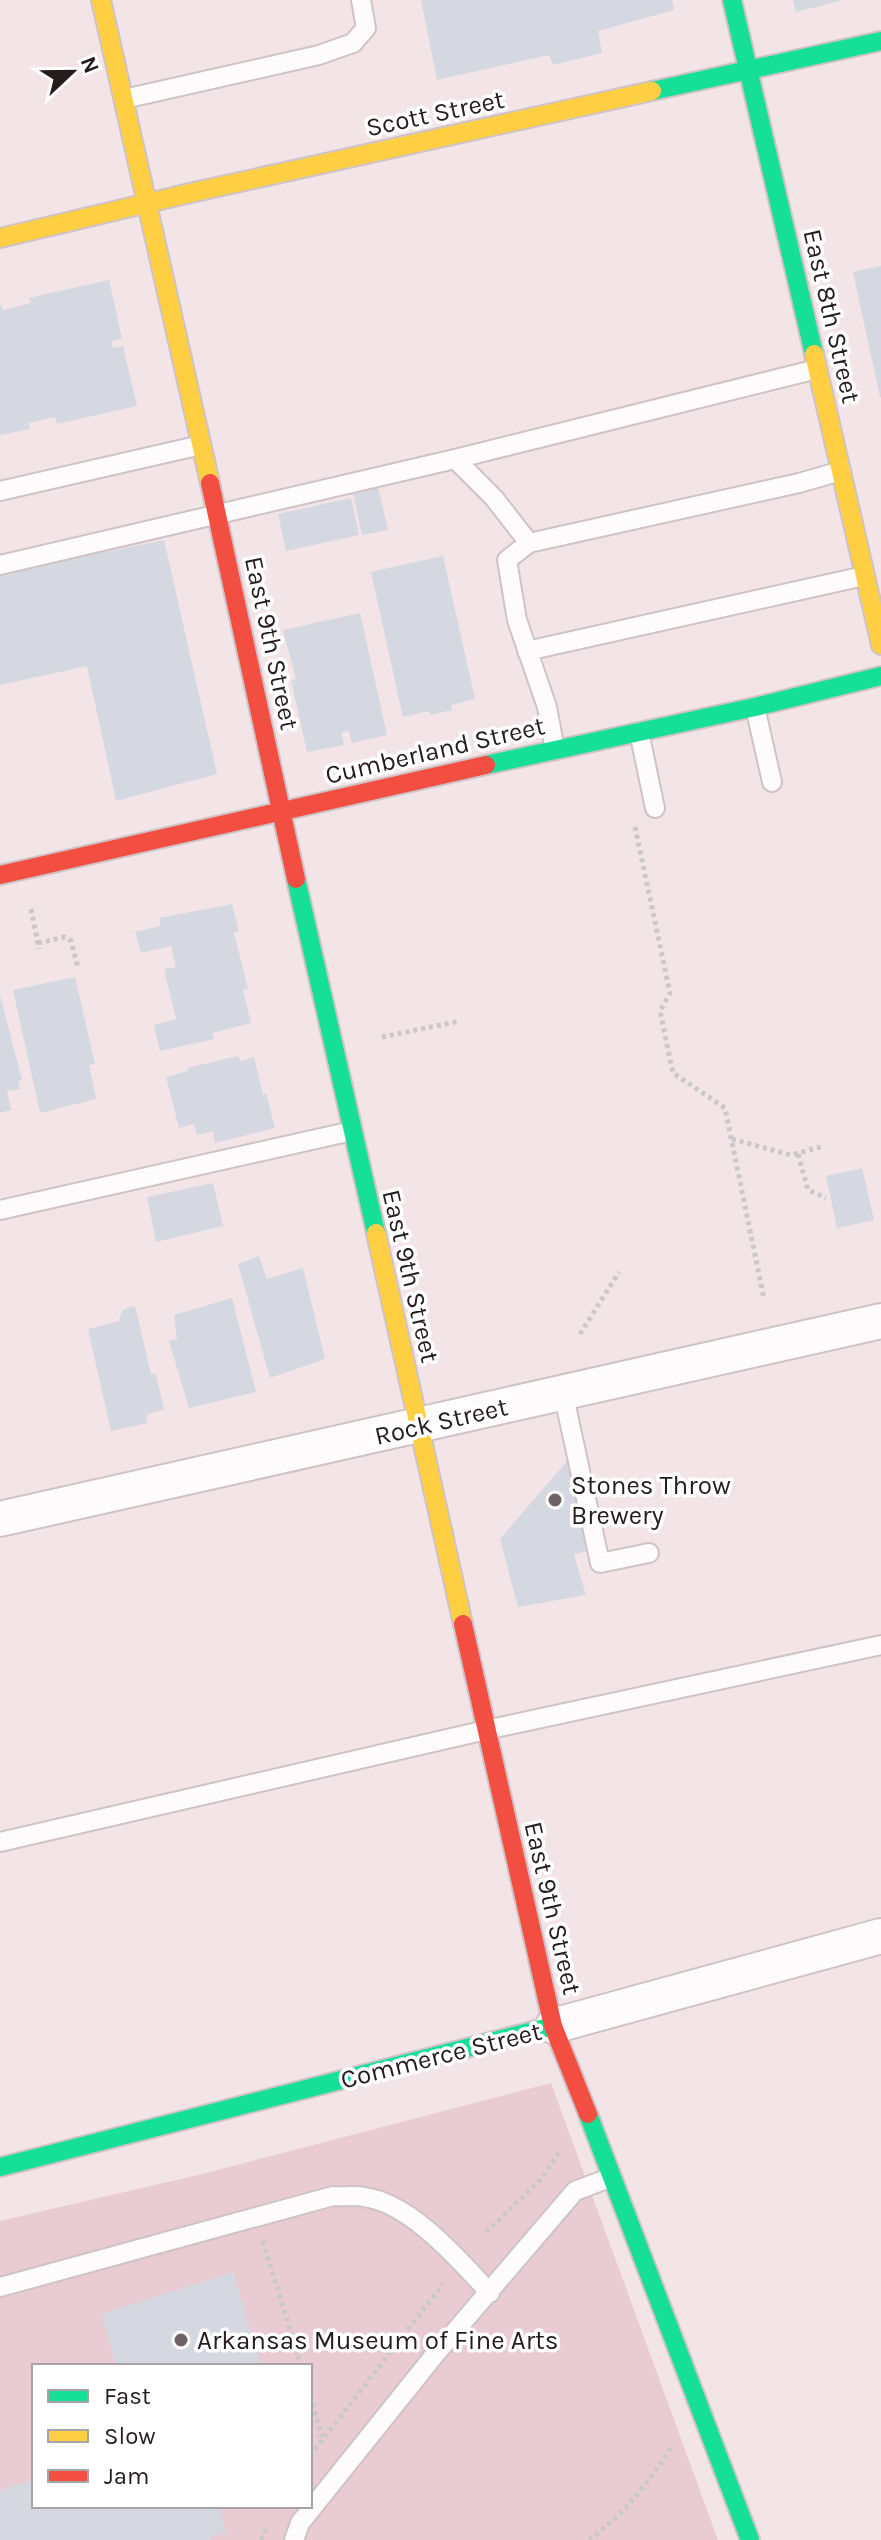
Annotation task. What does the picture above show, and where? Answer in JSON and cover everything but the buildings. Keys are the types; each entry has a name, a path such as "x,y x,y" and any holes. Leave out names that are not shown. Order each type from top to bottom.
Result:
{"main road":[{"name":"East 9th Street","path":"101,0 553,2026 750,2540"},
{"name":"East 8th Street","path":"732,0 881,645"},
{"name":"Scott Street","path":"0,238 881,41"},
{"name":"Cumberland Street","path":"0,875 755,707 881,676"},
{"name":"Commerce Street","path":"0,2167 553,2026"}],"street":[{"name":"Rock Street","path":"0,1519 881,1321"},
{"name":"Commerce Street","path":"553,2026 881,1936"}],"lane":[{"path":"124,99 319,55 353,43 366,28 361,0"},
{"path":"0,565 455,459 817,369"},
{"path":"0,491 201,445"},
{"path":"455,459 494,498 529,543"},
{"path":"555,750 547,707 517,620 507,560 529,543 841,471"},
{"path":"527,651 865,576"},
{"path":"755,707 772,782"},
{"path":"639,732 655,808"},
{"path":"0,1210 352,1131"},
{"path":"563,1392 600,1563 649,1553"},
{"path":"0,1842 486,1730 881,1645"},
{"path":"294,2540 300,2523 433,2357 575,2191 612,2177"},
{"path":"0,2287 333,2196 366,2197 396,2207 453,2253 490,2293"}],"path":[{"path":"633,817 670,993 660,1011 673,1073 725,1108 764,1299"},
{"path":"30,905 39,946 65,937 71,941 78,968"},
{"path":"382,1037 460,1021"},
{"path":"732,1139 791,1155 824,1146"},
{"path":"798,1154 808,1190 826,1198"},
{"path":"580,1334 619,1272"},
{"path":"486,2232 540,2180 559,2153"},
{"path":"256,2217 300,2364"},
{"path":"312,2453 443,2284"},
{"path":"312,2402 323,2438"},
{"path":"589,2540 642,2491 671,2446"}],"shaded area":[{"path":"551,2083 718,2540 0,2540 0,2221 202,2174"}],"traffic: fast":[{"path":"732,0 814,354"},
{"path":"652,91 881,41"},
{"path":"486,765 755,707 881,676"},
{"path":"296,879 376,1233"},
{"path":"0,2167 553,2026"},
{"path":"588,2114 750,2540"}],"traffic: slow":[{"path":"101,0 210,483"},
{"path":"0,238 652,91"},
{"path":"814,354 881,645"},
{"path":"376,1233 463,1624"}],"traffic: jam":[{"path":"210,483 296,879"},
{"path":"0,875 486,765"},
{"path":"463,1624 553,2026 588,2114"}],"place":[{"name":"Stones Throw Brewery","path":"555,1500"},
{"name":"Arkansas Museum of Fine Arts","path":"181,2340"}]}
